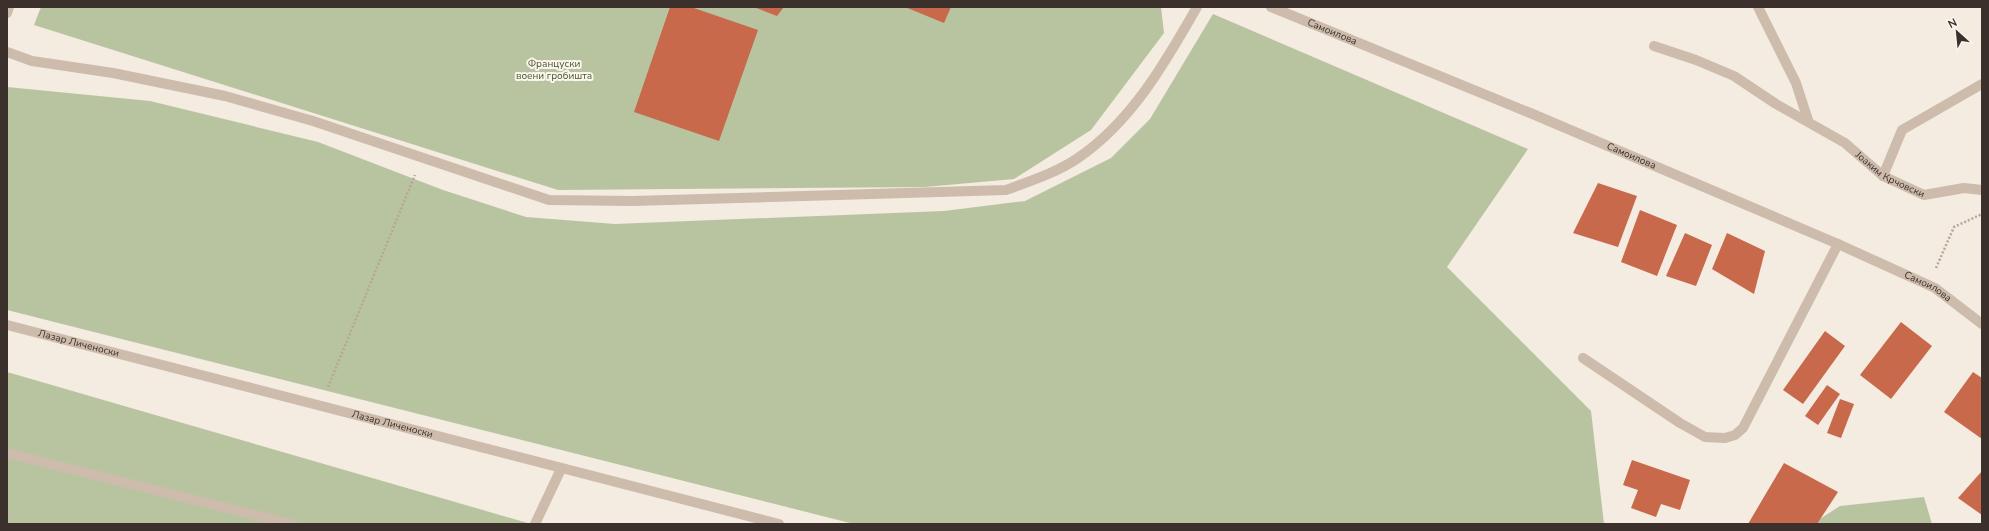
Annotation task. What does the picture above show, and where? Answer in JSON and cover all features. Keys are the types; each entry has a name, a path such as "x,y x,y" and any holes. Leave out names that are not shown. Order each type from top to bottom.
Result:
{"street":[{"path":"7,13 9,7"},
{"path":"7,52 32,61 113,73 225,96 313,121 549,200 633,200 1006,190 1043,177 1077,159 1108,135 1152,81 1197,7"},
{"name":"Самоилова","path":"1271,7 1542,118 1838,244 1935,288 1982,324"},
{"path":"1758,7 1796,83 1808,120"},
{"name":"Јоаким Крчовски","path":"1654,46 1696,60 1734,76 1776,104 1808,120 1845,143 1884,176 1924,195 1964,188 1982,190"},
{"path":"1884,176 1902,130 1982,84"},
{"path":"1584,358 1680,423 1705,437 1714,439 1735,435 1743,428 1838,244"},
{"name":"Лазар Личеноски","path":"7,325 778,524"},
{"path":"7,453 292,524"},
{"path":"535,524 561,468"}],"path":[{"path":"320,407 422,158"},
{"path":"1935,288 1936,269 1954,227 1982,214"}],"green space":[{"name":"Француски воени гробишта","path":"41,7 1161,7 1164,33 1091,130 1014,179 925,187 558,190 34,25"},
{"path":"1213,14 1528,149 1447,267 1591,411 1604,524 854,524 7,310 7,87 150,101 318,142 443,190 526,217 615,224 944,211 1025,201 1111,158 1150,119"},
{"path":"7,372 531,524 7,524"},
{"path":"1924,497 1932,524 1812,524 1840,506"}],"building":[{"path":"670,7 691,7 758,30 719,141 634,112"},
{"path":"754,7 784,7 777,16"},
{"path":"905,7 951,7 944,23"},
{"path":"1598,183 1637,196 1618,247 1573,233"},
{"path":"1640,210 1677,225 1657,276 1621,262"},
{"path":"1685,233 1712,245 1696,286 1666,276"},
{"path":"1727,233 1765,251 1754,294 1712,269"},
{"path":"1901,322 1932,346 1891,399 1860,375"},
{"path":"1825,331 1845,346 1803,404 1783,390"},
{"path":"1973,372 1982,378 1982,439 1944,412"},
{"path":"1827,385 1840,394 1818,425 1805,416"},
{"path":"1840,399 1854,404 1841,438 1827,433"},
{"path":"1632,460 1690,480 1680,510 1661,504 1656,517 1631,508 1638,490 1623,485"},
{"path":"1784,463 1838,492 1817,524 1748,524"},
{"path":"1982,471 1982,515 1958,498"}]}
